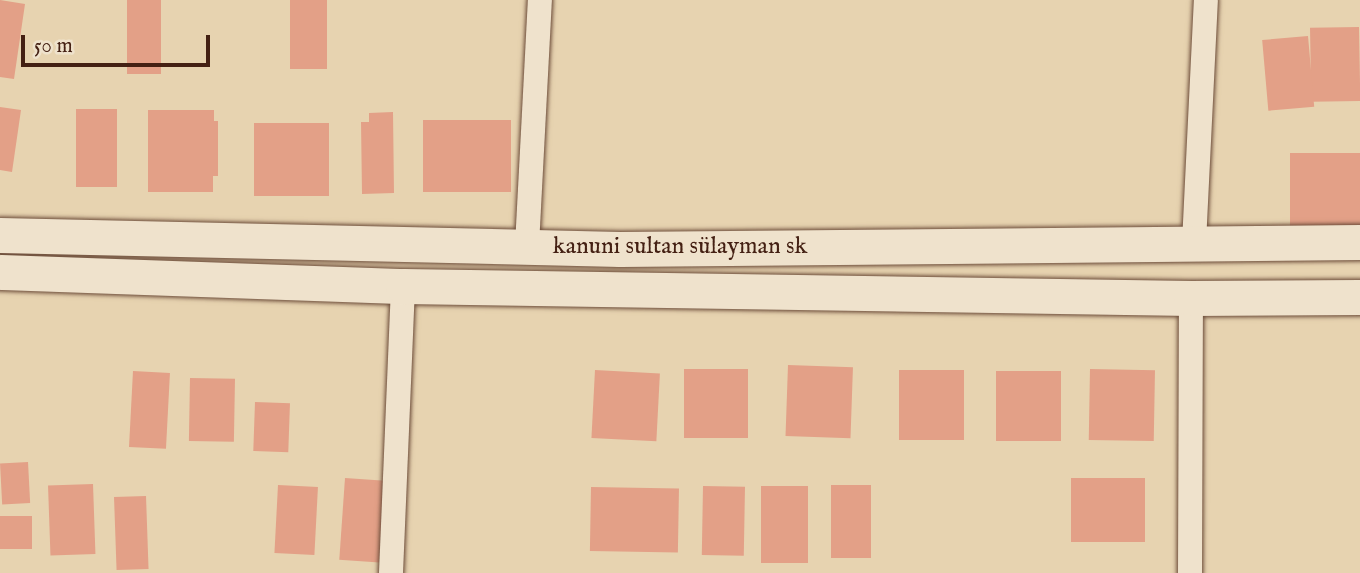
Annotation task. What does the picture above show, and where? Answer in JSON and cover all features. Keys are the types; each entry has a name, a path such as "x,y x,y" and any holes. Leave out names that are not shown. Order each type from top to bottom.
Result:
{"main road":[{"name":"kanuni sultan sülayman sk","path":"0,235 634,248 1360,242"},
{"path":"0,272 403,286 1191,298 1360,297"}],"street":[{"path":"527,246 540,0"},
{"path":"1194,243 1206,0"},
{"path":"391,573 403,286"},
{"path":"1190,573 1191,298"}],"building":[{"path":"0,0 25,4 14,79 0,77"},
{"path":"127,0 161,0 161,74 127,74"},
{"path":"290,0 327,0 327,69 290,69"},
{"path":"1359,27 1360,101 1311,102 1310,28"},
{"path":"1308,36 1314,107 1268,111 1262,40"},
{"path":"0,107 21,110 12,172 0,170"},
{"path":"76,109 117,109 117,187 76,187"},
{"path":"148,110 214,110 214,121 218,121 218,176 213,176 213,192 148,192"},
{"path":"393,112 394,193 362,194 361,122 369,122 369,113"},
{"path":"423,120 511,120 511,192 423,192"},
{"path":"254,123 329,123 329,196 254,196"},
{"path":"1290,153 1360,153 1360,235 1290,235"},
{"path":"788,365 853,367 850,438 786,436"},
{"path":"684,369 748,369 748,438 684,438"},
{"path":"1090,369 1155,370 1154,441 1089,440"},
{"path":"595,370 660,373 656,441 591,438"},
{"path":"899,370 964,370 964,440 899,440"},
{"path":"133,371 170,373 166,449 129,447"},
{"path":"996,371 1061,371 1061,441 996,441"},
{"path":"190,378 235,379 234,442 189,441"},
{"path":"255,402 290,403 288,452 253,451"},
{"path":"28,462 30,503 2,504 0,463"},
{"path":"345,478 385,481 379,563 339,560"},
{"path":"1071,478 1145,478 1145,542 1071,542"},
{"path":"93,484 95,554 50,556 48,486"},
{"path":"278,485 318,487 314,555 274,553"},
{"path":"831,485 871,485 871,558 831,558"},
{"path":"703,486 745,487 744,556 702,555"},
{"path":"761,486 808,486 808,563 761,563"},
{"path":"591,487 679,489 678,553 590,551"},
{"path":"146,496 149,569 117,570 114,497"},
{"path":"0,516 32,516 32,549 0,549"}]}
